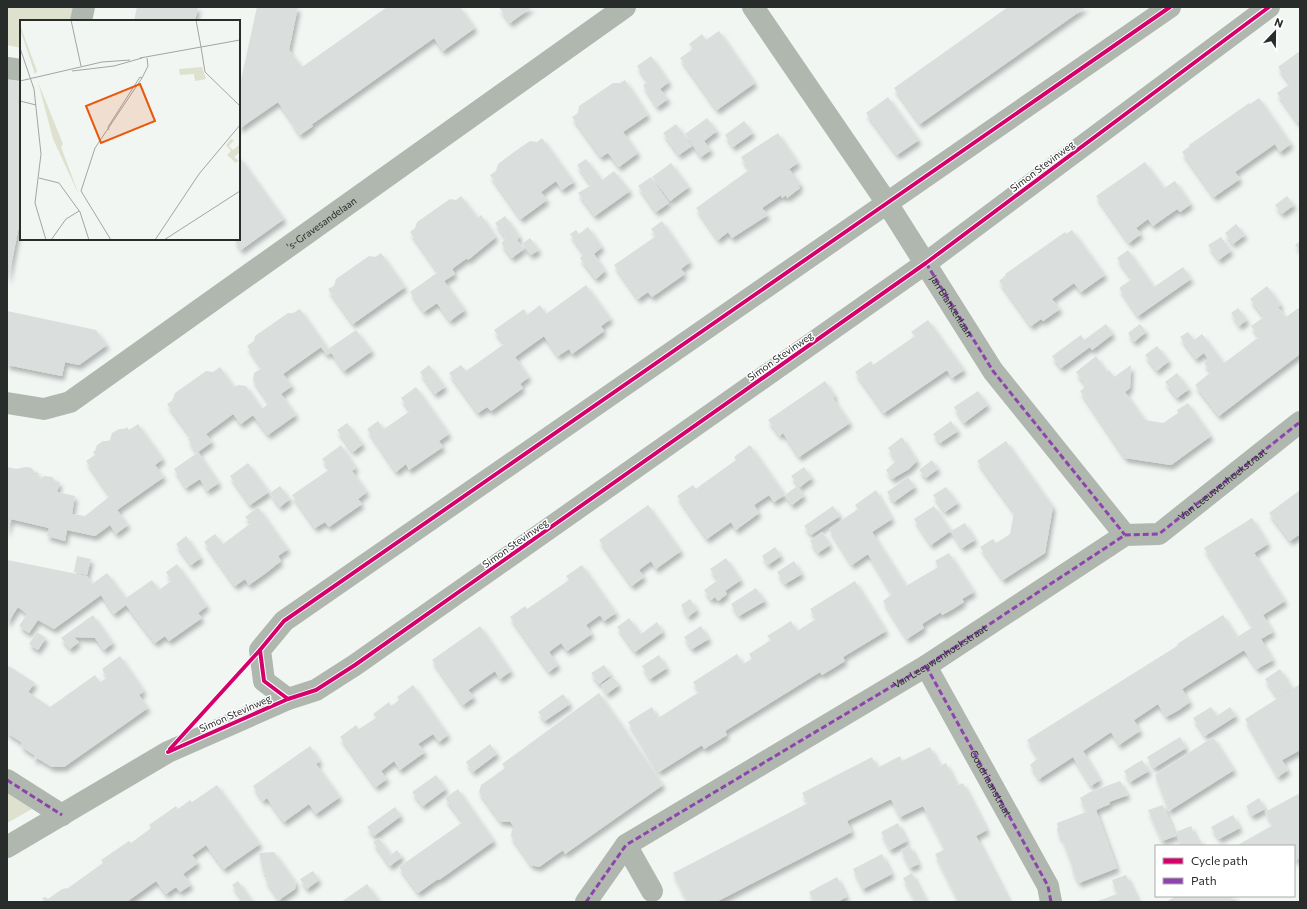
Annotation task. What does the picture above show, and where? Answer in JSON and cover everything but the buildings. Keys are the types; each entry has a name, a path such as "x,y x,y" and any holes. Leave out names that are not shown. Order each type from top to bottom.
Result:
{"street":[{"path":"81,20 84,7"},
{"name":"'s-Gravesandelaan","path":"7,403 44,409 70,402 626,7"},
{"name":"Jan Blankenlaan","path":"753,7 887,203 994,371 1125,535"},
{"name":"Simon Stevinweg","path":"288,699 264,681 260,650 284,621 1170,7"},
{"name":"Simon Stevinweg","path":"7,847 168,752 288,699 316,690 355,665 926,263 1269,7"},
{"path":"7,68 20,70"},
{"name":"Van Leeuwenhoekstraat","path":"586,902 626,845 926,666 1125,535 1159,534 1300,422"},
{"name":"Goudriaanstraat","path":"926,666 1048,886 1051,902"},
{"path":"7,780 62,815"},
{"path":"626,845 652,891"}],"green space":[{"path":"7,7 73,7 70,20 20,20 20,48 7,45"},
{"path":"7,793 32,809 7,823"}],"marked path":[{"path":"926,263 993,371 1125,535"},
{"path":"586,902 626,845 926,666 1125,535 1159,534 1300,422"},
{"path":"926,666 1048,886 1051,902"},
{"path":"7,780 62,815"}],"cycle path":[{"path":"288,699 264,681 260,650 284,621 1170,7"},
{"path":"168,752 288,699 316,690 355,665 926,263 1269,7"},
{"path":"170,749 260,650"}]}
